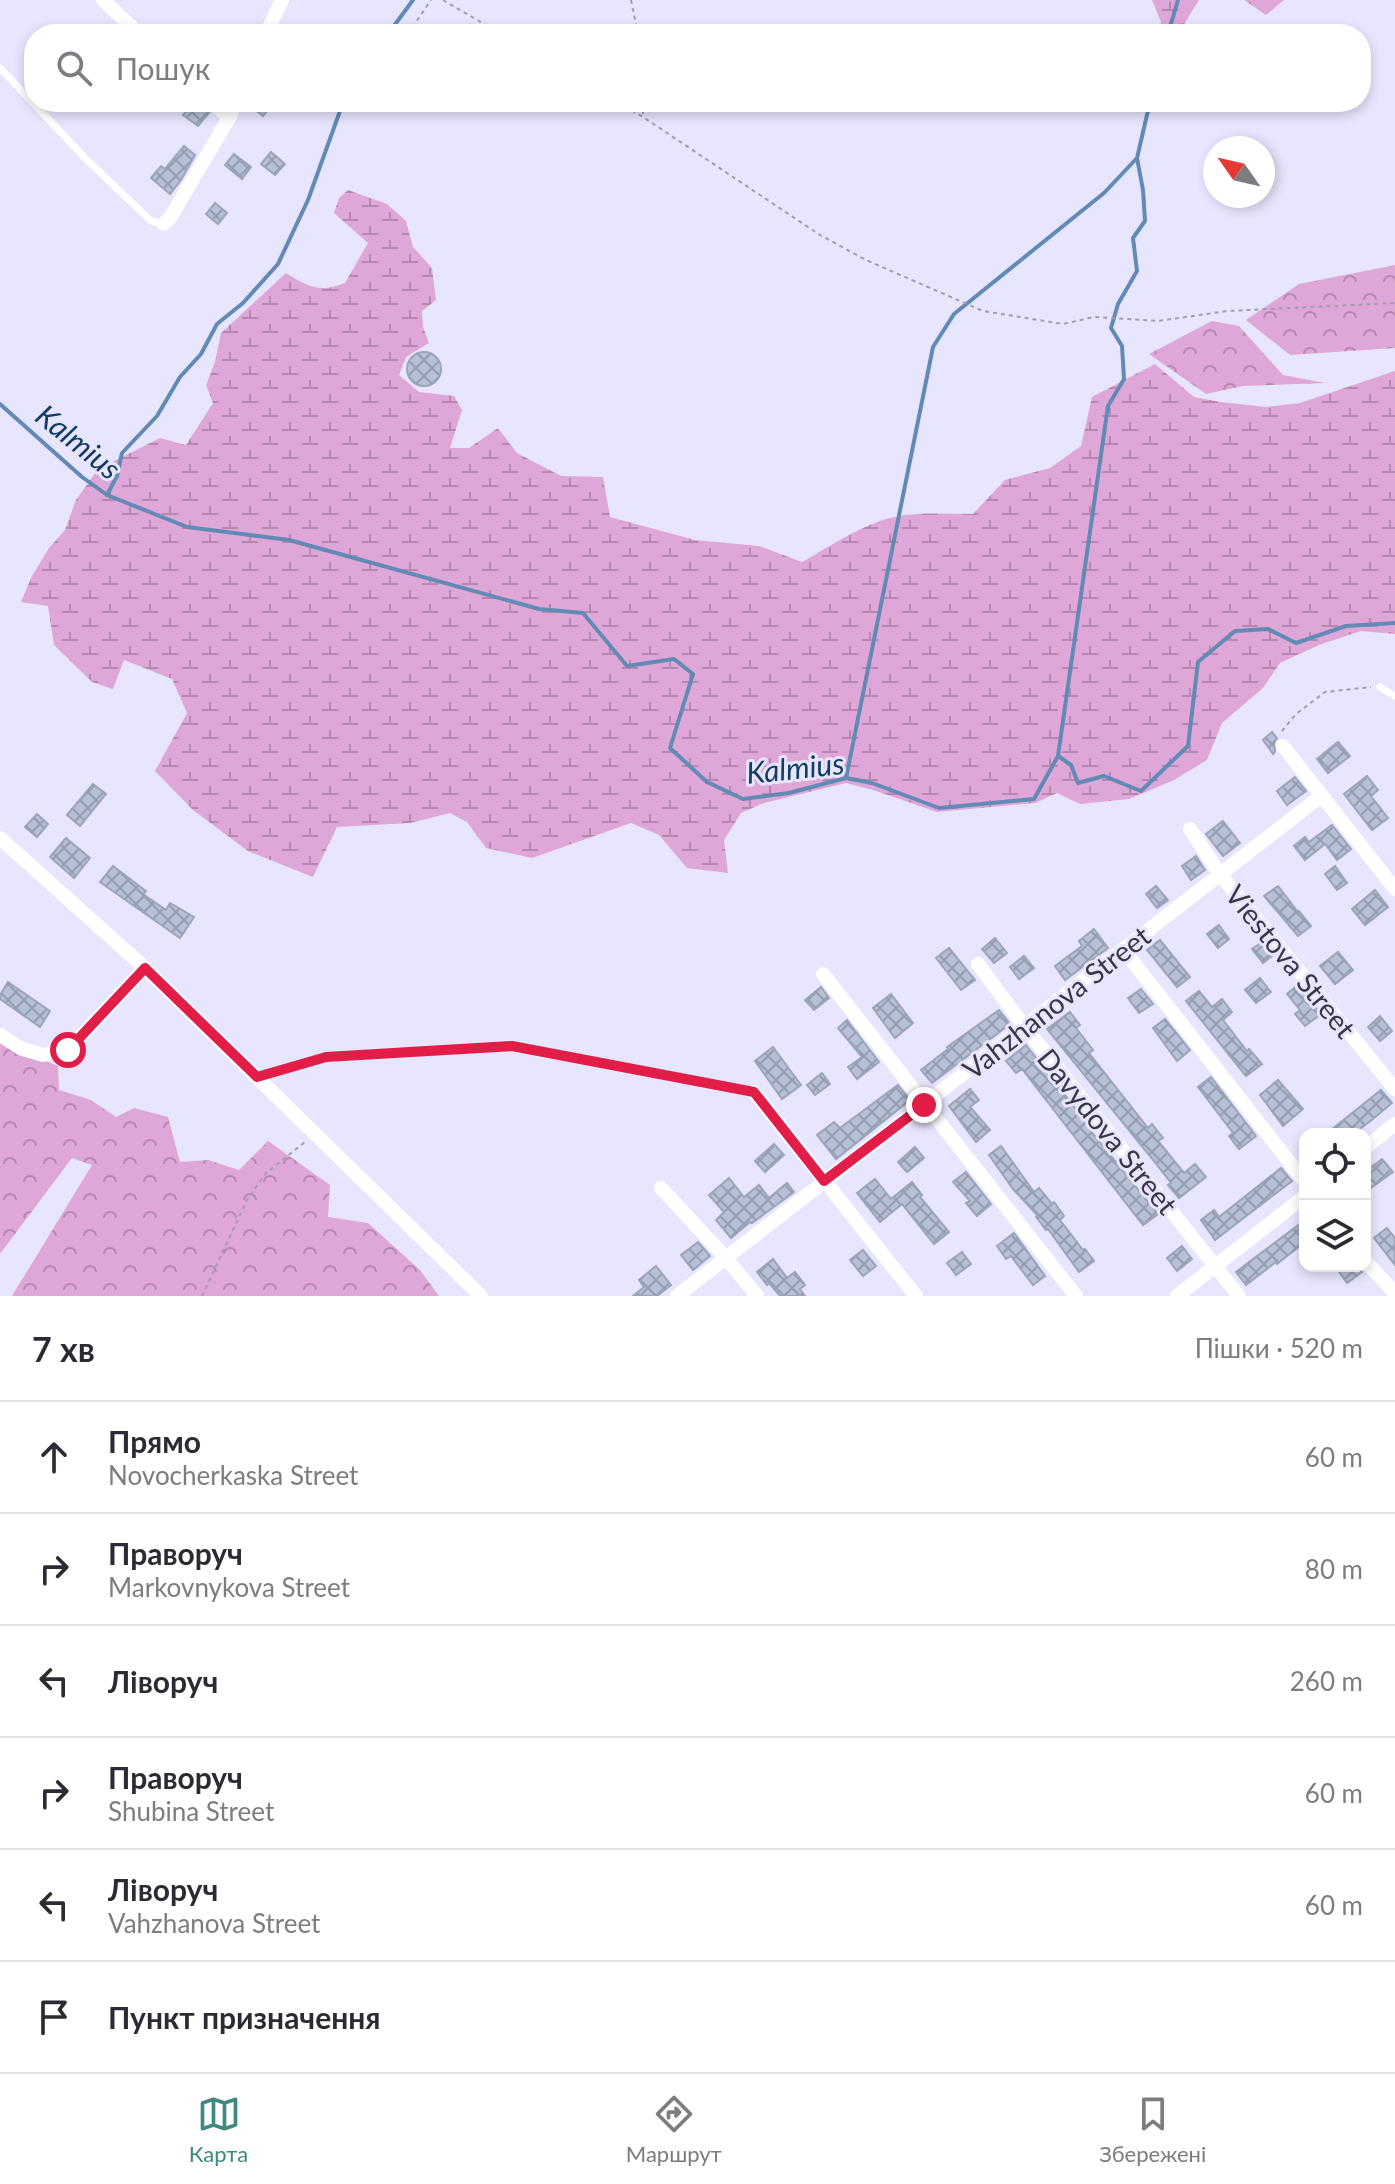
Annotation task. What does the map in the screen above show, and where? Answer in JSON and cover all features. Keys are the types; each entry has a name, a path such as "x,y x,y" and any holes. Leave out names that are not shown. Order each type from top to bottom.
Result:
{"street":[{"path":"103,0 128,24"},
{"path":"263,0 279,6"},
{"path":"223,112 229,118"},
{"path":"163,224 170,218 232,112"},
{"path":"1283,746 1395,889"},
{"name":"Vahzhanova Street","path":"677,1296 1321,796"},
{"name":"Viestova Street","path":"1190,829 1220,874 1395,1089"},
{"path":"0,838 145,968 481,1296"},
{"path":"1123,949 1299,1174"},
{"name":"Davydova Street","path":"978,964 1239,1296"},
{"path":"0,1035 20,1048 43,1055 68,1050 145,968"},
{"path":"823,974 1076,1296"},
{"path":"754,1092 916,1296"},
{"path":"1371,1143 1395,1124"},
{"path":"661,1188 757,1296"},
{"path":"1177,1296 1300,1200"},
{"path":"1371,1267 1395,1293"}],"lane":[{"path":"0,68 24,93"},
{"path":"43,112 151,221 163,224"},
{"path":"1380,687 1395,696"}],"path":[{"path":"415,24 431,0"},
{"path":"443,0 484,24"},
{"path":"631,0 636,24"},
{"path":"635,112 820,235 866,260 983,311 1063,324 1094,317 1158,321 1227,311 1395,303"},
{"path":"643,112 643,117"},
{"path":"1283,746 1282,730 1296,714 1325,692 1380,687"},
{"path":"257,1077 326,1057 512,1046 754,1092"},
{"path":"202,1296 247,1200 266,1173 315,1134"}],"green space":[{"path":"1152,0 1199,0 1184,24 1161,22"},
{"path":"1244,0 1284,0 1266,15"},
{"path":"348,190 387,204 406,221 413,247 432,268 436,300 422,311 423,327 429,343 406,357 399,375 419,392 454,396 462,410 450,448 469,448 498,428 517,453 561,476 603,477 610,517 695,540 759,546 802,562 880,521 926,514 973,514 1005,480 1050,468 1081,446 1092,397 1155,364 1194,397 1266,407 1300,403 1395,371 1395,634 1361,631 1319,645 1280,663 1263,688 1222,723 1207,760 1174,780 1129,799 1080,804 1057,793 1035,803 937,812 846,783 764,803 741,813 724,840 728,873 687,868 659,835 631,823 532,858 486,848 467,822 450,813 410,823 337,827 313,877 248,851 193,810 155,771 187,713 172,679 124,660 113,689 92,682 54,645 48,606 21,602 49,548 65,530 76,500 98,469 160,438 186,445 213,403 206,385 221,333 286,273 314,287 328,288 345,283 368,243 334,213 339,198"},
{"path":"1395,265 1395,348 1290,355 1246,320 1299,284"},
{"path":"1212,321 1239,326 1283,375 1325,383 1243,386 1206,394 1149,354"},
{"path":"0,1042 58,1066 59,1090 91,1100 116,1117 134,1108 168,1117 180,1162 208,1160 239,1170 268,1141 330,1185 328,1217 368,1223 420,1270 439,1296 12,1296 92,1165 72,1158 0,1254"}],"building":[{"path":"186,112 209,113 198,126 183,115"},
{"path":"184,146 195,155 170,194 151,178 161,166 165,169"},
{"path":"271,152 285,164 275,175 261,164"},
{"path":"234,154 251,167 242,179 225,165"},
{"path":"215,203 227,213 218,224 206,214"},
{"path":"424,352 436,357 441,369 436,381 424,386 412,381 407,369 412,357"},
{"path":"1272,732 1277,738 1273,754 1263,740"},
{"path":"1338,742 1350,756 1328,773 1317,759"},
{"path":"1367,776 1378,790 1371,796 1388,818 1372,830 1344,794"},
{"path":"1295,777 1306,791 1287,805 1277,791"},
{"path":"93,784 106,794 80,826 67,815"},
{"path":"37,814 48,824 37,837 25,827"},
{"path":"1223,821 1240,843 1223,856 1206,834"},
{"path":"1332,825 1351,849 1337,860 1325,844 1305,860 1294,846 1305,837 1309,842"},
{"path":"66,838 90,858 74,878 50,857"},
{"path":"1196,856 1205,870 1191,880 1182,866"},
{"path":"113,866 166,910 170,903 194,917 180,938 100,882"},
{"path":"1335,866 1347,883 1337,890 1325,874"},
{"path":"1156,886 1168,900 1157,908 1146,894"},
{"path":"1278,886 1311,926 1298,936 1264,896"},
{"path":"1375,890 1388,907 1365,925 1352,909"},
{"path":"1219,925 1229,939 1218,948 1207,934"},
{"path":"1094,929 1108,948 1065,980 1055,966 1082,946 1079,941"},
{"path":"995,938 1007,953 994,963 982,949"},
{"path":"1160,940 1190,977 1177,987 1147,950"},
{"path":"1262,942 1273,955 1263,963 1252,949"},
{"path":"949,948 975,980 961,990 936,958"},
{"path":"1338,952 1353,970 1335,984 1320,966"},
{"path":"1024,956 1034,968 1019,979 1010,967"},
{"path":"1260,978 1271,992 1256,1003 1245,990"},
{"path":"8,982 50,1011 40,1027 0,999"},
{"path":"1298,985 1321,1014 1305,1026 1295,1014 1300,1010 1287,994"},
{"path":"821,987 829,998 814,1010 805,1000"},
{"path":"1141,989 1153,1004 1139,1013 1128,998"},
{"path":"1199,991 1212,1007 1222,999 1232,1012 1223,1020 1247,1051 1249,1049 1262,1064 1246,1076 1186,1001"},
{"path":"891,994 913,1023 895,1038 873,1008"},
{"path":"999,1010 1010,1024 932,1083 921,1070"},
{"path":"1070,1012 1080,1025 1076,1028 1093,1050 1089,1053 1148,1128 1152,1124 1163,1138 1158,1141 1184,1173 1195,1164 1206,1177 1179,1198 1157,1165 1047,1029"},
{"path":"1380,1016 1392,1031 1380,1041 1368,1027"},
{"path":"1165,1019 1190,1050 1177,1061 1153,1028"},
{"path":"847,1020 879,1062 857,1079 848,1067 862,1057 838,1028"},
{"path":"1026,1045 1158,1214 1143,1225 1022,1069 1016,1073 1006,1061"},
{"path":"773,1047 801,1085 782,1099 755,1061"},
{"path":"822,1073 830,1084 815,1095 807,1085"},
{"path":"1211,1077 1256,1136 1239,1149 1229,1136 1233,1133 1198,1087"},
{"path":"1278,1080 1303,1109 1283,1126 1260,1095"},
{"path":"898,1085 910,1100 836,1159 817,1135 834,1122 840,1128"},
{"path":"970,1089 979,1100 970,1107 990,1130 976,1142 949,1106"},
{"path":"1381,1090 1392,1103 1361,1128 1334,1128"},
{"path":"774,1144 784,1155 765,1172 755,1161"},
{"path":"1001,1146 1034,1192 1039,1188 1052,1204 1054,1202 1064,1216 1060,1220 1094,1261 1079,1272 989,1155"},
{"path":"915,1147 924,1158 907,1172 898,1162"},
{"path":"1382,1159 1393,1172 1371,1188 1371,1167"},
{"path":"1281,1168 1292,1181 1215,1240 1201,1220 1214,1210 1219,1217"},
{"path":"966,1172 991,1204 977,1216 966,1203 970,1201 953,1182"},
{"path":"729,1178 744,1197 759,1185 769,1198 787,1183 794,1192 731,1238 716,1220 724,1212 709,1195"},
{"path":"875,1179 891,1199 912,1182 922,1195 920,1197 949,1232 934,1244 902,1204 880,1222 857,1193"},
{"path":"1299,1225 1299,1247 1277,1264 1246,1285 1236,1272"},
{"path":"1387,1228 1395,1238 1395,1265 1374,1238"},
{"path":"1014,1233 1045,1276 1033,1285 1011,1256 1006,1259 997,1246"},
{"path":"698,1242 710,1256 693,1270 681,1255"},
{"path":"1182,1246 1192,1259 1177,1271 1167,1258"},
{"path":"863,1250 876,1266 863,1276 850,1260"},
{"path":"962,1252 971,1264 956,1275 947,1263"},
{"path":"773,1259 787,1278 795,1272 805,1285 800,1289 805,1296 780,1296 769,1283 767,1285 757,1272"},
{"path":"656,1266 671,1285 657,1296 633,1296 644,1287 639,1280"},
{"path":"1339,1272 1362,1272 1347,1283"}],"waterway":[{"path":"395,24 413,0"},
{"path":"1171,24 1178,0"},
{"path":"107,495 117,476 122,453 157,416 180,377 201,354 217,324 243,303 278,264 308,200 340,112"},
{"path":"846,778 933,347 954,314 1104,193 1137,158 1148,112"},
{"path":"1058,756 1108,406 1124,379 1122,346 1111,328 1118,304 1137,271 1133,238 1145,221 1137,158"},
{"name":"Kalmius","path":"0,404 82,477 107,495 187,527 289,540 539,609 583,613 627,666 674,659 693,674 670,748 707,782 743,799 789,793 846,778 872,783 939,808 1034,799 1058,756 1071,765 1078,783 1104,776 1141,791 1188,746 1198,662 1235,631 1268,629 1296,643 1346,626 1395,623"}],"route":[{"path":"68,1050 145,968 257,1077 326,1057 512,1046 754,1092 824,1181 924,1105"}]}
